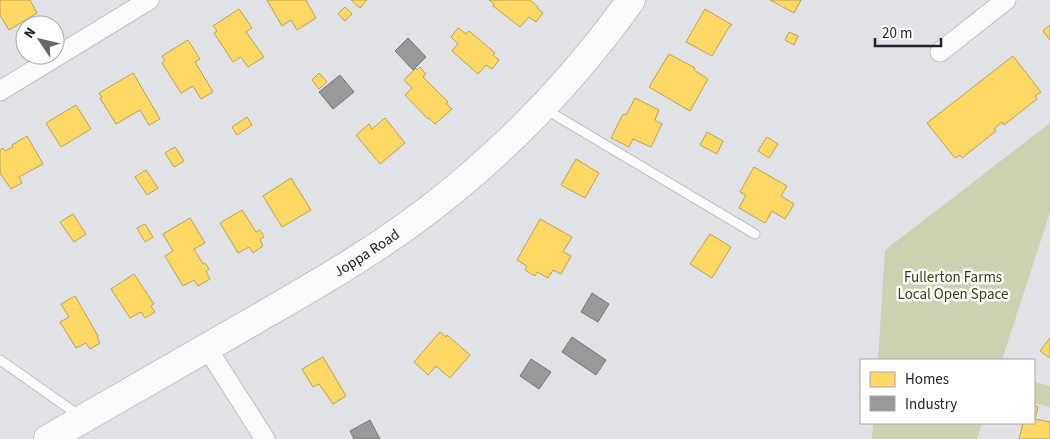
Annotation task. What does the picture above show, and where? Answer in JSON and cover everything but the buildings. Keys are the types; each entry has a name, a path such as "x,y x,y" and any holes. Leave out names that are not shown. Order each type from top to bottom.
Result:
{"main road":[{"name":"Joppa Road","path":"48,439 337,272 412,222 486,162 542,108 592,50 631,0"}],"street":[{"path":"0,91 150,0"},
{"path":"940,52 1006,0"},
{"path":"207,348 265,439"}],"lane":[{"path":"542,108 755,234"},
{"path":"0,360 83,419"}],"green space":[{"name":"Fullerton Farms Local Open Space","path":"1050,123 1050,212 1002,359 878,359 885,250"},
{"path":"1035,382 1050,386 1050,407 1035,403"},
{"path":"873,424 982,424 977,439 872,439"}]}
